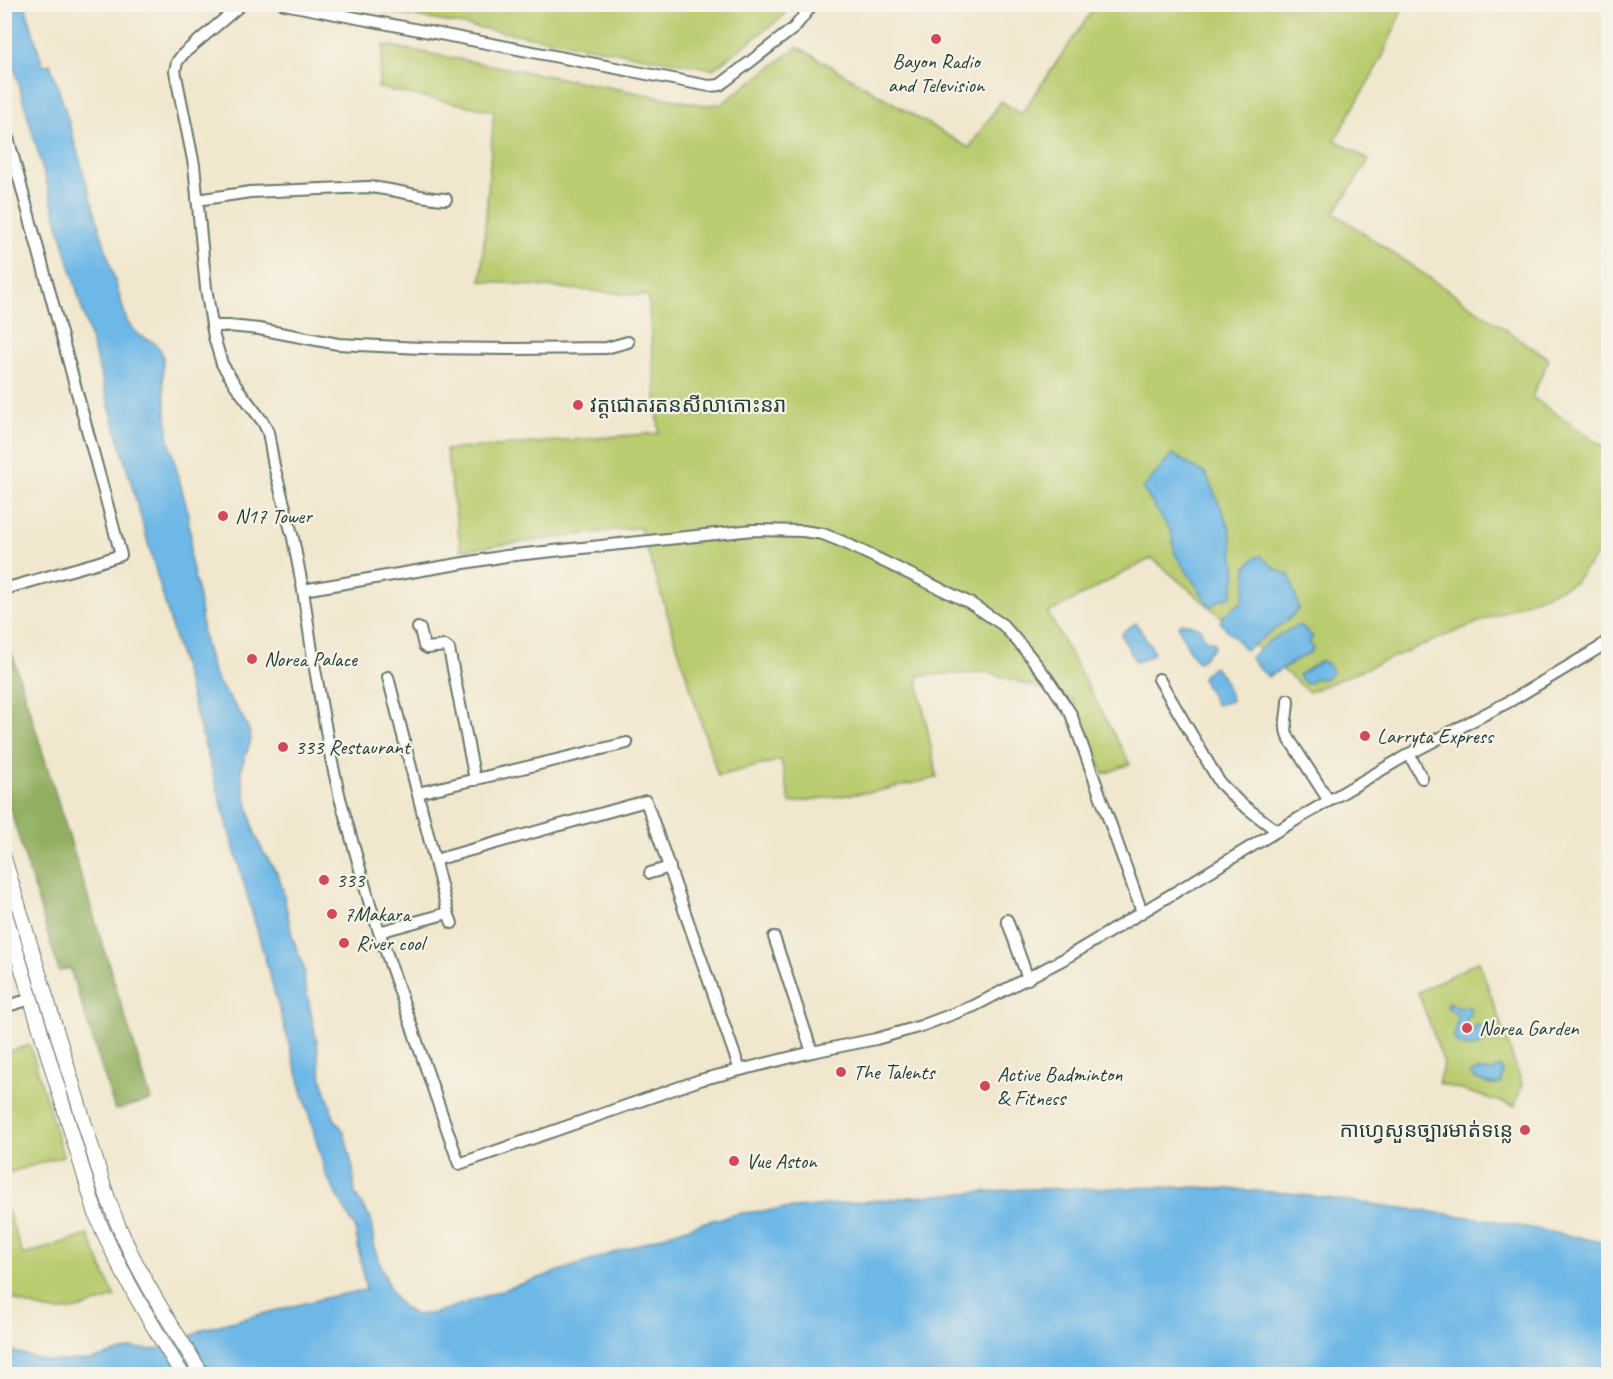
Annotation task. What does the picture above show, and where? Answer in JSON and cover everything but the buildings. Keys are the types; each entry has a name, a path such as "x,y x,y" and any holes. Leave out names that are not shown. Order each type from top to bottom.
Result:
{"main road":[{"path":"4,858 103,1184 123,1236 144,1277 201,1374"},
{"path":"4,910 97,1217 129,1285 182,1374"}],"street":[{"path":"242,4 183,54 175,70 194,165 213,337 222,364 266,427 293,538 331,758 344,809 380,932 459,1164 700,1080 812,1052 876,1039 921,1026 974,1006 1028,979 1409,754 1512,700 1599,648 1608,640"},
{"path":"284,4 709,86 720,85 794,28 813,4"},
{"path":"4,123 121,555 4,589"},
{"path":"197,200 250,192 369,188 386,189 428,199 446,199"},
{"path":"212,326 259,328 338,344 421,348 606,348 628,342"},
{"path":"303,590 506,556 753,530 803,531 823,534 970,603 1003,625 1025,650 1071,714 1142,912"},
{"path":"418,628 424,646 427,648 445,646 449,649 475,780"},
{"path":"380,932 450,918 388,677"},
{"path":"1159,679 1220,783 1239,802 1277,831"},
{"path":"1288,700 1285,728 1288,737 1329,801"},
{"path":"418,793 627,743"},
{"path":"1409,754 1422,778"},
{"path":"435,860 646,801 740,1070"},
{"path":"650,873 670,867"},
{"path":"1007,920 1028,979"},
{"path":"774,937 812,1052"},
{"path":"4,1007 31,999"}],"green space":[{"path":"791,4 781,18 713,69 350,5"},
{"path":"1096,5 1404,5 1382,58 1335,140 1369,160 1334,213 1549,359 1532,397 1608,450 1608,541 1574,583 1309,692 1152,558 1048,613 1130,764 1103,774 1073,699 987,672 917,676 937,778 878,791 790,803 781,760 718,776 640,527 461,550 446,450 659,433 648,296 481,281 494,111 378,88 384,45 703,105 721,104 798,47 969,148 1001,101 1021,114"},
{"path":"12,654 151,1100 115,1110 70,968 59,971 5,792 5,656"},
{"name":"Norea Garden","path":"1479,961 1522,1084 1515,1106 1438,1083 1444,1063 1418,992"},
{"path":"30,1045 63,1156 5,1174 5,1053"},
{"path":"4,1201 23,1255 88,1235 115,1297 85,1307 62,1311 35,1307 5,1295"}],"water":[{"path":"5,5 25,5 43,66 50,64 127,322 139,335 153,342 163,356 169,441 187,509 191,539 190,557 199,598 203,634 213,672 249,730 251,740 241,768 254,831 282,887 292,936 305,971 304,979 322,1079 334,1118 344,1132 353,1169 355,1194 371,1219 374,1247 389,1287 396,1300 404,1308 415,1315 435,1313 705,1222 742,1213 1025,1189 1197,1187 1288,1193 1484,1219 1608,1243 1608,1374 5,1374 4,1349 48,1361 90,1360 133,1348 153,1350 187,1339 203,1329 329,1297 366,1290 355,1228 326,1175 5,35"},
{"path":"1172,454 1206,474 1230,529 1236,573 1232,594 1210,607 1175,554 1171,532 1143,489"},
{"path":"1261,556 1276,569 1290,576 1299,609 1288,620 1246,650 1220,622 1224,615 1242,602 1246,584 1246,567 1256,557"},
{"path":"1136,623 1153,650 1153,654 1136,662 1121,635"},
{"path":"1181,623 1200,628 1205,640 1214,643 1215,646 1198,662 1190,652 1178,626"},
{"path":"1296,626 1301,626 1313,637 1309,642 1313,647 1311,652 1268,677 1250,658 1269,641"},
{"path":"1321,661 1329,665 1333,673 1325,678 1315,678 1310,683 1305,683 1298,675"},
{"path":"1213,667 1223,677 1232,701 1216,705 1202,678"},
{"path":"1450,1002 1459,1008 1467,1006 1471,1009 1472,1013 1465,1024 1466,1032 1472,1032 1477,1025 1489,1033 1482,1045 1469,1047 1458,1044 1454,1038 1458,1016 1447,1007"},
{"path":"1499,1066 1503,1070 1501,1083 1497,1085 1490,1085 1473,1078 1471,1073 1492,1071"}],"place":[{"name":"Bayon Radio and Television","path":"936,39"},
{"name":"វត្តជោតរតនសីលាកោះនរា","path":"578,405"},
{"name":"N17 Tower","path":"223,516"},
{"name":"Norea Palace","path":"252,659"},
{"name":"Larryta Express","path":"1365,736"},
{"name":"333 Restaurant","path":"283,747"},
{"name":"333","path":"324,880"},
{"name":"7Makara","path":"332,914"},
{"name":"River cool","path":"344,943"},
{"name":"Norea Garden","path":"1467,1028"},
{"name":"The Talents","path":"841,1072"},
{"name":"Active Badminton & Fitness","path":"985,1086"},
{"name":"កាហ្វេសួនច្បារមាត់ទន្លេ","path":"1525,1130"},
{"name":"Vue Aston","path":"734,1161"}]}
